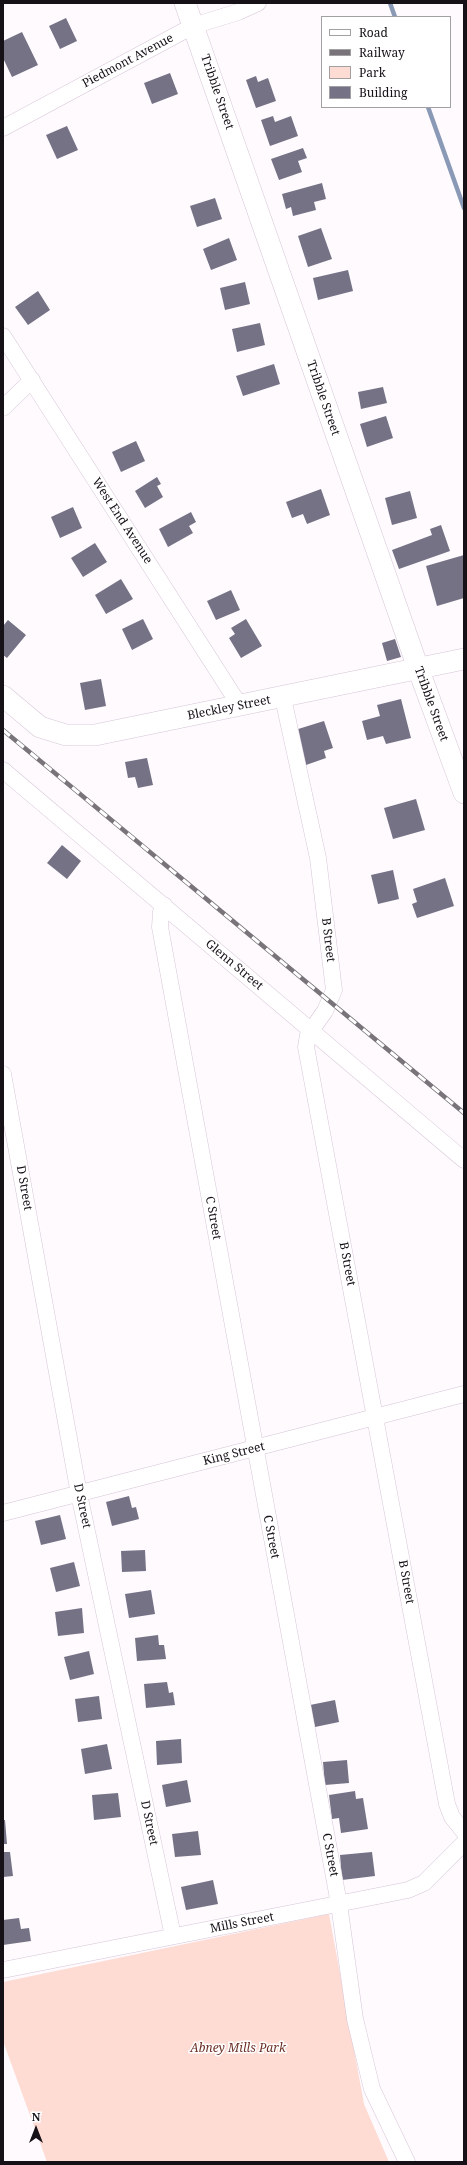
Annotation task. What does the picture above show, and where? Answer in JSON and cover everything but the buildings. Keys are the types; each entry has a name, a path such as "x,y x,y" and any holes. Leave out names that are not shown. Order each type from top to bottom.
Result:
{"street":[{"name":"Tribble Street","path":"185,3 418,668 464,793"},
{"name":"Piedmont Avenue","path":"3,128 193,26 238,12 258,3"},
{"name":"West End Avenue","path":"3,336 240,706"},
{"path":"3,408 32,380"},
{"name":"Bleckley Street","path":"3,696 40,726 66,735 95,735 283,698 464,659"},
{"name":"B Street","path":"283,698 318,858 334,990 325,1011 311,1030 306,1047 447,1804 452,1817 464,1832"},
{"name":"Glenn Street","path":"3,770 464,1160"},
{"name":"C Street","path":"164,905 161,912 160,927 254,1448 339,1904 355,2019 372,2089 407,2162"},
{"name":"D Street","path":"3,1074 79,1494 173,1936"},
{"name":"King Street","path":"3,1513 376,1418 464,1394"},
{"name":"Mills Street","path":"3,1970 408,1890 424,1883 464,1843"}],"green space":[{"name":"Abney Mills Park","path":"329,1914 364,2104 389,2162 47,2162 3,2041 3,1982"}],"waterway":[{"path":"390,3 395,16"},
{"path":"428,108 464,208"}],"railway":[{"path":"3,730 464,1113"}]}
